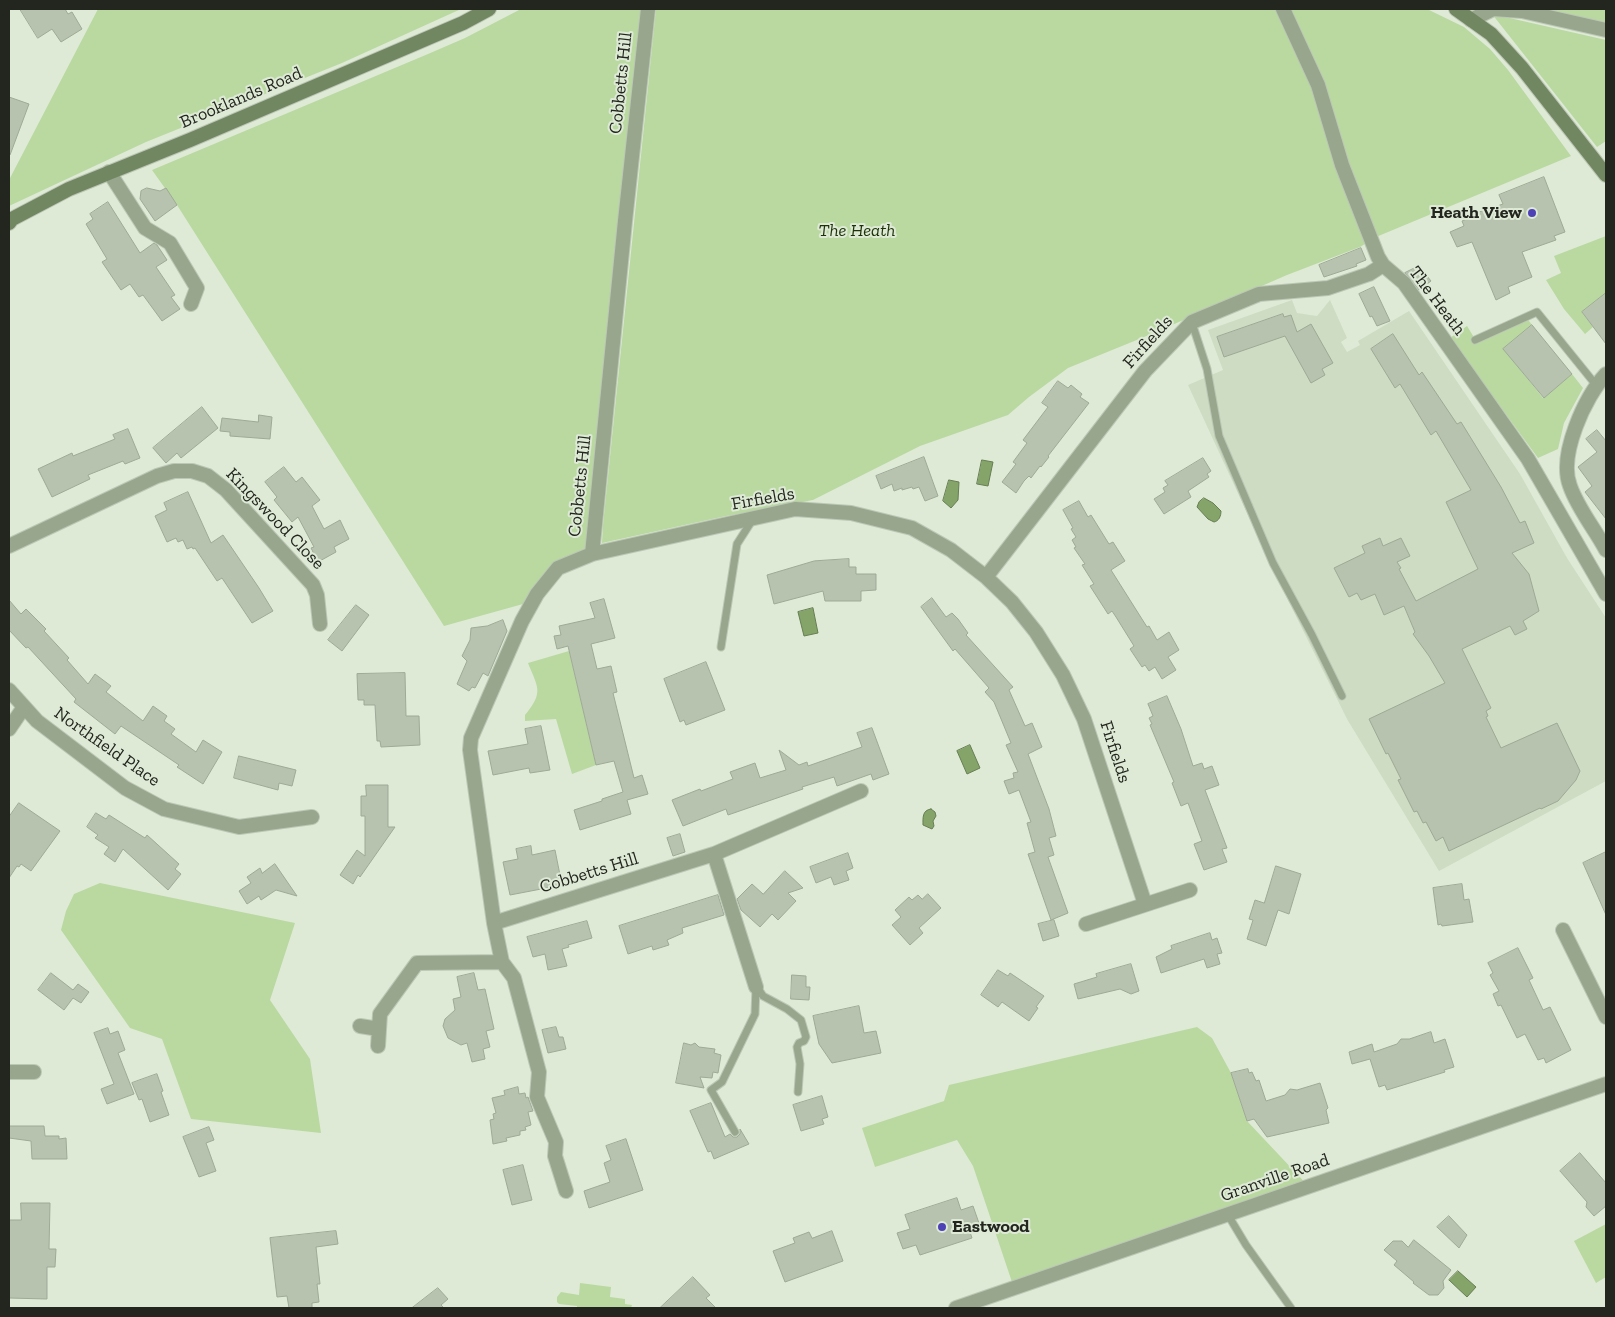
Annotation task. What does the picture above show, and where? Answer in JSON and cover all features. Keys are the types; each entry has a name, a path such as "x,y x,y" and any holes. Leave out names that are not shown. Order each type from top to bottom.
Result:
{"main road":[{"name":"Brooklands Road","path":"9,223 12,219 45,200 444,31 489,9"},
{"path":"1456,9 1491,34 1522,68 1606,175"}],"street":[{"name":"Cobbetts Hill","path":"566,1191 555,1156 556,1142 537,1098 539,1072 514,978 502,962 494,923 471,762 471,738 522,621 537,594 558,568 592,554 624,222 648,9"},
{"name":"The Heath","path":"1283,9 1318,85 1342,165 1378,256 1383,265 1404,283 1528,459 1606,594"},
{"path":"1471,20 1492,9 1522,11 1606,30"},
{"path":"109,172 145,228 170,243 197,288 191,304"},
{"path":"1192,322 1259,294 1328,288 1369,274 1383,265"},
{"name":"Firfields","path":"986,577 1145,371 1192,322"},
{"path":"1606,374 1596,385 1576,429 1567,470 1570,486 1606,550"},
{"name":"Kingswood Close","path":"9,546 157,476 174,471 192,471 208,476 226,490 313,584 317,595 320,624"},
{"name":"Firfields","path":"592,554 795,509 851,513 912,528 951,550 986,577 1012,602 1036,632 1063,675 1084,719 1145,904"},
{"name":"Northfield Place","path":"9,690 37,721 125,788 164,809 239,827 312,818"},
{"path":"9,729 24,707"},
{"name":"Cobbetts Hill","path":"494,923 714,854 861,791"},
{"path":"714,854 756,987"},
{"path":"1086,924 1190,890"},
{"path":"1563,930 1606,1017"},
{"path":"378,1046 380,1014 417,963 502,962"},
{"path":"360,1026 379,1029"},
{"path":"9,1072 34,1072"},
{"name":"Granville Road","path":"956,1308 1606,1084"}],"lane":[{"path":"1475,340 1537,312 1596,385"},
{"path":"1192,322 1207,369 1219,436 1273,563 1342,696"},
{"path":"721,647 737,544 754,518"},
{"path":"756,987 763,996 787,1009 801,1020 806,1037 804,1041 799,1043 798,1047 800,1064 798,1092"},
{"path":"735,1132 711,1090 722,1082 755,1014 756,987"},
{"path":"1228,1215 1246,1245 1291,1308"}],"shaded area":[{"path":"1292,300 1297,313 1317,316 1330,300 1347,338 1341,342 1347,352 1360,345 1358,341 1409,311 1520,474 1567,558 1606,618 1606,781 1439,871 1347,719 1277,578 1188,385 1223,370 1208,330"},
{"path":"982,460 993,462 988,486 977,484"},
{"path":"949,480 959,482 958,500 951,508 943,501"},
{"path":"1204,498 1221,511 1221,515 1214,522 1208,519 1197,507"},
{"path":"813,608 818,633 804,636 798,612"},
{"path":"970,745 980,768 967,774 957,751"},
{"path":"931,809 935,812 936,816 932,829 923,825 923,817 926,811"},
{"path":"1458,1271 1476,1287 1467,1297 1449,1280"}],"green space":[{"path":"98,9 461,9 342,63 146,142 9,206 9,180"},
{"path":"521,9 641,9 605,350 588,552 554,565 523,604 444,626 177,205 152,170 465,38"},
{"name":"The Heath","path":"656,9 1427,9 1464,27 1490,49 1508,70 1571,156 1376,237 1360,247 1287,275 1068,368 1008,415 920,446 813,500 726,516 602,543"},
{"path":"1546,9 1606,9 1606,23"},
{"path":"1492,14 1606,40 1606,141 1597,147"},
{"path":"1606,236 1606,293 1582,312 1593,327 1585,334 1564,309 1546,280 1561,273 1554,256"},
{"path":"1526,317 1532,325 1504,349 1543,398 1572,374 1583,388 1564,423 1558,449 1538,458 1450,338 1467,326 1475,339"},
{"path":"569,651 596,765 572,774 556,719 525,721 525,715 537,695 536,684 528,663"},
{"path":"100,883 295,923 270,1000 310,1059 321,1133 191,1119 162,1039 130,1028 61,930 66,911 74,894"},
{"path":"1197,1027 1212,1038 1231,1073 1247,1121 1313,1191 1014,1288 973,1166 957,1140 875,1167 862,1128 944,1101 949,1085"},
{"path":"1606,1224 1606,1277 1596,1283 1574,1241"},
{"path":"580,1283 611,1287 610,1297 625,1299 625,1304 632,1305 631,1308 577,1308 577,1306 559,1304 557,1302 557,1297 561,1292 579,1295"}],"building":[{"path":"20,9 65,9 68,14 72,12 82,29 61,42 52,29 38,38"},
{"path":"9,97 29,104 10,155 9,155"},
{"path":"1544,177 1565,232 1554,236 1556,240 1522,252 1532,277 1508,287 1510,293 1496,300 1472,242 1457,247 1450,232 1464,226 1462,221 1479,214 1479,212 1503,204 1499,195"},
{"path":"147,188 160,191 166,188 177,205 155,221 140,199 141,191"},
{"path":"108,202 140,253 154,243 167,260 156,267 175,295 171,297 180,309 162,321 143,295 139,297 130,284 121,290 102,262 107,259 86,224 93,219 90,214"},
{"path":"1361,248 1366,260 1356,264 1357,266 1324,277 1319,265"},
{"path":"1419,266 1431,281 1419,290 1405,273"},
{"path":"1374,287 1390,321 1377,326 1372,316 1370,317 1359,294"},
{"path":"1606,293 1606,344 1582,312"},
{"path":"1283,314 1284,317 1291,315 1297,332 1311,324 1333,363 1322,369 1325,375 1311,383 1285,336 1224,357 1217,337"},
{"path":"1532,325 1572,374 1544,398 1503,349"},
{"path":"1393,334 1419,375 1422,372 1457,424 1461,422 1501,487 1520,523 1525,521 1534,543 1512,553 1529,574 1539,611 1523,621 1527,629 1515,635 1510,626 1462,649 1491,708 1486,711 1488,716 1486,717 1501,748 1557,723 1580,771 1576,780 1558,801 1449,851 1443,837 1436,841 1426,822 1423,823 1417,811 1414,812 1398,780 1401,779 1369,719 1445,683 1413,634 1415,632 1404,606 1384,615 1375,594 1361,600 1357,593 1349,597 1334,568 1365,553 1362,546 1380,538 1383,546 1401,538 1410,556 1397,562 1416,601 1478,569 1446,502 1471,490 1436,431 1431,435 1400,384 1395,388 1371,349"},
{"path":"1058,381 1068,388 1071,385 1082,394 1080,397 1089,403 1041,467 1031,478 1029,476 1024,481 1016,493 1002,482 1016,464 1013,462 1027,443 1023,440 1048,407 1042,403"},
{"path":"202,407 218,428 181,458 177,453 166,463 153,448"},
{"path":"259,415 272,417 270,439 230,436 230,432 220,431 222,418 258,422"},
{"path":"128,429 140,458 125,464 123,461 88,475 90,479 52,497 38,469 72,453 73,456 115,439 113,435"},
{"path":"1597,430 1606,441 1606,519 1585,492 1592,486 1578,467 1597,452 1586,439"},
{"path":"924,457 938,496 925,501 919,487 902,490 902,488 894,491 892,484 881,489 876,476"},
{"path":"1203,458 1211,471 1207,474 1209,477 1188,491 1191,497 1164,514 1154,499 1165,492 1163,488 1168,485 1165,481"},
{"path":"284,467 296,482 302,477 320,500 312,506 324,529 340,520 349,539 334,547 336,552 318,562 311,548 314,547 298,517 292,522 274,500 277,497 265,482"},
{"path":"188,492 211,543 223,535 273,611 252,623 222,578 217,581 195,548 187,549 183,540 178,542 176,538 167,542 155,516 167,510 164,503"},
{"path":"1079,501 1088,517 1091,515 1109,544 1113,542 1125,561 1111,570 1147,627 1149,626 1157,640 1169,632 1179,650 1168,657 1176,670 1162,679 1155,667 1149,671 1145,665 1142,667 1130,649 1134,646 1116,617 1112,611 1108,614 1090,586 1094,584 1082,565 1085,564 1074,548 1076,547 1072,540 1076,537 1063,510"},
{"path":"849,559 849,567 856,567 856,574 876,574 876,590 861,591 861,601 825,601 823,591 774,604 767,575 814,561"},
{"path":"932,598 946,617 952,613 958,619 968,633 966,635 1013,687 1009,690 1025,726 1032,723 1042,747 1028,754 1049,809 1056,836 1049,838 1054,855 1048,857 1068,913 1051,920 1028,854 1035,852 1027,823 1031,822 1019,790 1009,794 1004,781 1014,778 1013,773 1018,772 1006,745 1011,743 994,702 985,692 989,688 955,649 953,651 921,607"},
{"path":"604,599 615,638 591,644 597,669 611,666 617,692 613,693 634,778 642,775 648,794 627,800 631,814 580,830 574,810 623,792 614,761 596,765 568,646 557,649 554,636 561,635 559,626 595,618 590,603"},
{"path":"9,600 21,614 26,609 46,629 44,631 69,658 67,660 88,684 95,674 111,686 106,692 143,721 153,706 167,716 164,721 175,729 171,734 196,752 203,740 222,752 203,784 177,767 179,765 121,726 115,734 74,702 76,699 28,647 26,648 9,630"},
{"path":"356,605 369,615 342,651 328,640"},
{"path":"503,620 507,631 488,676 483,673 475,688 472,687 469,691 457,684 467,661 462,656 470,640 471,628 487,626"},
{"path":"706,662 725,710 686,725 684,720 680,722 664,679"},
{"path":"405,673 406,716 419,716 420,745 381,747 380,741 377,741 375,705 364,705 364,700 358,700 357,674"},
{"path":"1167,696 1181,729 1193,766 1202,763 1204,769 1212,766 1219,785 1205,790 1227,848 1222,849 1227,862 1204,870 1194,844 1202,841 1188,803 1181,806 1172,783 1174,782 1150,725 1152,724 1149,718 1153,716 1148,704"},
{"path":"541,726 550,770 530,773 529,768 493,775 488,751 528,744 525,729"},
{"path":"872,728 889,774 873,780 871,774 837,786 834,777 728,815 726,809 683,826 672,800 733,779 730,772 755,763 760,778 786,770 779,750 799,765 807,762 808,766 862,747 857,733"},
{"path":"239,756 296,770 292,786 279,783 278,790 234,778"},
{"path":"366,785 388,785 388,827 395,827 353,884 340,875 357,850 365,856 365,816 361,816 361,796 366,796"},
{"path":"19,803 60,831 31,871 21,864 19,867 17,866 9,878 9,817"},
{"path":"96,813 106,819 109,815 145,838 147,835 179,864 175,869 181,874 168,890 123,849 115,862 104,854 109,847 95,838 98,835 87,827"},
{"path":"680,834 685,852 673,856 667,838"},
{"path":"531,846 532,855 555,850 562,885 510,895 503,862 518,859 516,849"},
{"path":"1606,852 1606,915 1583,863"},
{"path":"848,853 853,868 846,871 849,880 834,885 831,877 816,883 810,867"},
{"path":"275,864 297,896 276,890 261,900 259,896 247,904 239,891 251,883 247,877 260,868 262,873"},
{"path":"1276,866 1301,874 1289,914 1278,910 1266,946 1247,939 1253,920 1249,919 1255,900 1264,903"},
{"path":"785,871 803,888 788,893 796,901 778,920 772,914 760,927 741,910 737,899 752,884 763,894"},
{"path":"1462,884 1464,900 1469,899 1473,922 1438,925 1433,888"},
{"path":"928,894 941,908 919,928 923,933 910,945 892,925 901,917 895,910 909,897 912,900 918,895 922,899"},
{"path":"718,895 724,915 682,928 683,933 667,940 669,945 653,950 652,946 628,954 619,926"},
{"path":"1054,920 1059,936 1043,941 1038,924"},
{"path":"587,921 592,938 568,945 569,947 562,949 567,966 548,970 545,954 533,957 527,937"},
{"path":"1210,933 1212,940 1217,938 1222,953 1217,954 1220,964 1207,968 1204,959 1161,973 1156,957 1172,949 1171,946"},
{"path":"1518,948 1533,978 1529,980 1543,1010 1550,1007 1571,1050 1546,1063 1544,1058 1538,1060 1525,1034 1517,1038 1501,1005 1498,1006 1493,994 1499,991 1490,975 1493,973 1488,963"},
{"path":"1131,964 1139,991 1131,994 1120,989 1078,999 1074,984 1097,977 1096,974"},
{"path":"998,970 1008,976 1010,973 1044,996 1029,1021 1002,1002 998,1007 981,995"},
{"path":"51,973 73,990 78,984 89,992 81,1003 73,998 64,1010 38,990"},
{"path":"474,973 478,990 485,989 494,1029 486,1031 490,1047 483,1049 485,1059 472,1062 467,1043 461,1045 448,1038 443,1026 445,1019 455,1010 453,999 461,997 457,977"},
{"path":"792,975 806,976 806,987 810,987 809,1000 791,999"},
{"path":"859,1006 864,1033 876,1031 881,1053 832,1063 819,1044 813,1016"},
{"path":"556,1027 559,1037 563,1037 566,1049 548,1053 542,1030"},
{"path":"108,1028 110,1034 118,1031 125,1050 118,1053 134,1094 107,1104 101,1089 114,1084 94,1033"},
{"path":"1431,1032 1434,1043 1445,1039 1454,1067 1444,1070 1445,1072 1387,1090 1385,1085 1379,1087 1370,1059 1352,1064 1349,1052 1372,1044 1374,1052 1397,1044 1401,1039 1409,1039"},
{"path":"684,1043 691,1045 695,1043 699,1047 715,1049 714,1053 721,1055 718,1073 713,1072 712,1078 700,1077 704,1088 676,1083"},
{"path":"1248,1069 1249,1073 1252,1072 1256,1081 1259,1080 1266,1101 1285,1095 1290,1089 1297,1090 1320,1083 1328,1108 1326,1110 1329,1123 1267,1137 1254,1119 1247,1121 1231,1073"},
{"path":"157,1074 169,1115 150,1122 142,1099 139,1100 132,1083"},
{"path":"518,1087 519,1094 525,1093 526,1098 528,1097 533,1111 528,1112 531,1125 525,1127 526,1130 520,1131 520,1135 506,1138 507,1141 493,1144 490,1120 494,1119 493,1114 496,1113 492,1098 505,1095 504,1091"},
{"path":"822,1096 828,1117 822,1119 824,1124 801,1131 793,1105"},
{"path":"711,1103 725,1137 730,1134 733,1137 737,1137 740,1134 740,1129 749,1144 714,1159 711,1151 708,1152 690,1111"},
{"path":"9,1126 44,1126 45,1136 59,1136 59,1139 66,1138 67,1159 32,1159 31,1141 9,1138"},
{"path":"209,1127 214,1140 206,1143 216,1171 199,1177 183,1137"},
{"path":"626,1139 643,1190 589,1208 584,1191 610,1182 604,1163 611,1160 606,1146"},
{"path":"1580,1153 1606,1183 1606,1206 1594,1216 1586,1207 1587,1202 1560,1171"},
{"path":"523,1165 532,1200 512,1205 503,1170"},
{"name":"Eastwood","path":"957,1198 961,1210 973,1206 980,1226 969,1229 972,1238 920,1255 916,1245 903,1249 897,1233 910,1229 905,1215"},
{"path":"21,1203 50,1203 49,1249 56,1249 55,1267 47,1267 47,1299 9,1298 9,1220 21,1220"},
{"path":"1449,1216 1467,1235 1459,1248 1437,1227"},
{"path":"336,1231 338,1244 316,1247 320,1284 317,1284 319,1302 312,1303 312,1308 289,1308 287,1296 277,1297 270,1238"},
{"path":"832,1231 843,1261 785,1282 773,1251 795,1243 793,1238 809,1232 812,1238"},
{"path":"1414,1240 1451,1270 1443,1281 1444,1288 1438,1295 1429,1295 1413,1283 1394,1265 1397,1261 1384,1250 1393,1241 1402,1241 1408,1247"},
{"path":"693,1277 710,1295 706,1298 716,1308 660,1308"},
{"path":"438,1288 448,1299 441,1305 444,1308 412,1308"}],"place":[{"name":"Heath View","path":"1532,213"},
{"name":"Eastwood","path":"942,1227"}]}
